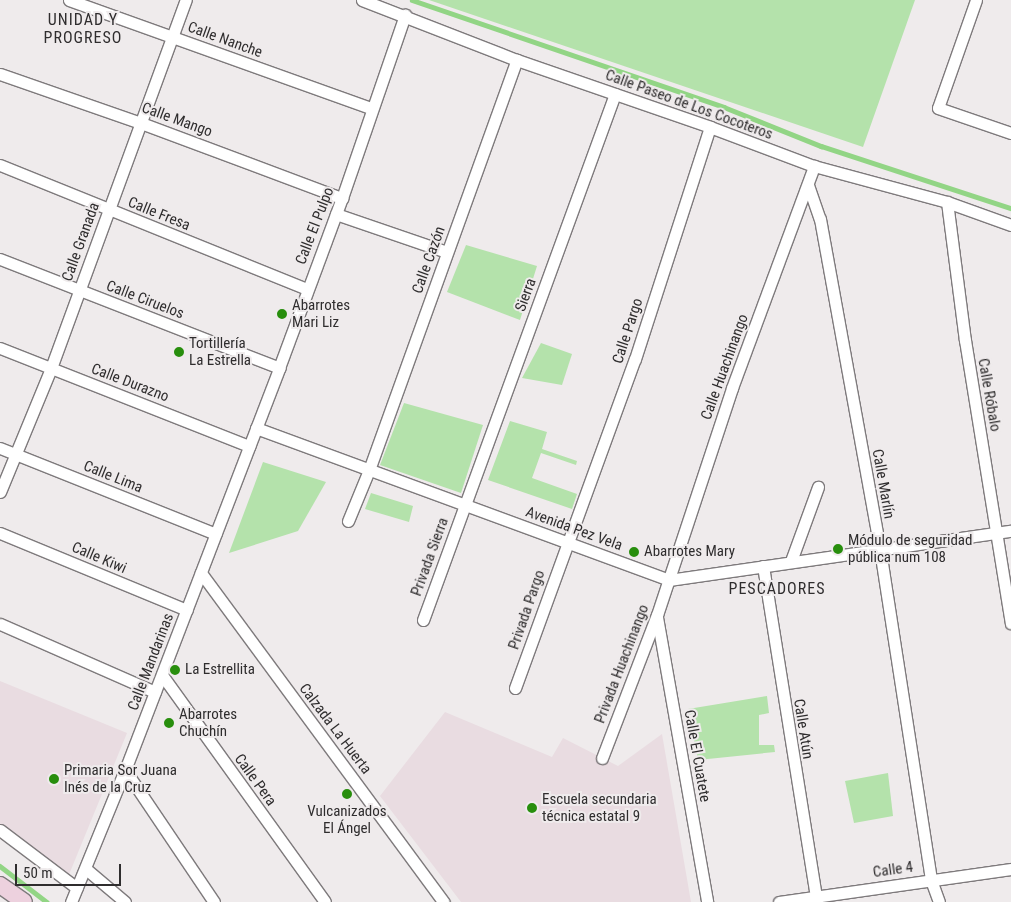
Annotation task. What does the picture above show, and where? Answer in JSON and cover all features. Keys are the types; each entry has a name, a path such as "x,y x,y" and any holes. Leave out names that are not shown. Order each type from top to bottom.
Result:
{"street":[{"name":"Calle Nanche","path":"69,0 371,108"},
{"name":"Calle Granada","path":"0,492 14,453 51,368 186,0"},
{"name":"Calle Paseo de Los Cocoteros","path":"362,0 405,14 517,60 710,127 814,166 947,202 1011,225"},
{"path":"976,0 938,108 1011,133"},
{"name":"Calle El Pulpo","path":"249,446 342,198 371,108 405,14"},
{"name":"Calle Cazón","path":"348,521 369,470 517,60"},
{"name":"Calle Mango","path":"0,74 141,123 342,198"},
{"name":"Sierra","path":"465,505 614,94"},
{"name":"Calle Pargo","path":"566,542 635,359 710,127"},
{"name":"Calle Fresa","path":"0,165 307,289"},
{"name":"Calle Huachinango","path":"669,580 732,388 814,166"},
{"name":"Calle Marlín","path":"808,185 820,219 880,550 931,880 939,902"},
{"name":"Calle Róbalo","path":"947,202 965,340 998,533 1011,623"},
{"path":"336,214 448,252"},
{"name":"Calle Ciruelos","path":"0,259 279,368"},
{"name":"Calle Durazno","path":"0,348 249,446"},
{"name":"Avenida Pez Vela","path":"256,428 669,580 1011,531"},
{"name":"Calle Mandarinas","path":"73,896 86,869 125,770 249,446"},
{"name":"Calle Lima","path":"0,448 216,534"},
{"path":"792,561 818,487"},
{"name":"Privada Sierra","path":"423,620 465,505"},
{"name":"Calle Kiwi","path":"0,533 186,610"},
{"name":"Privada Pargo","path":"515,688 566,542"},
{"name":"Calle Atún","path":"763,566 816,899"},
{"name":"Calzada La Huerta","path":"200,573 444,902"},
{"name":"Privada Huachinango","path":"602,758 669,580"},
{"name":"Calle El Cuatete","path":"657,615 707,902"},
{"path":"0,624 155,692"},
{"name":"Calle Pera","path":"162,675 325,902"},
{"path":"125,770 214,902"},
{"path":"0,830 73,896"},
{"path":"86,869 125,902"},
{"name":"Calle 4","path":"779,902 816,899 1011,869"},
{"path":"0,885 17,900"}],"shaded area":[{"name":"Primaria Sor Juana Inés de la Cruz","path":"0,681 127,733 68,877 0,824"},
{"name":"Escuela secundaria técnica estatal 9","path":"445,712 552,757 563,738 618,766 662,734 691,902 461,902 380,796"}],"green space":[{"path":"429,0 915,0 863,147"},
{"path":"466,245 537,266 520,320 447,292"},
{"path":"541,343 572,354 562,385 522,378"},
{"path":"404,403 483,425 461,493 380,465"},
{"path":"510,421 547,432 542,449 577,461 576,465 541,453 532,478 577,494 572,509 488,480"},
{"path":"263,462 326,482 298,531 229,553"},
{"path":"371,493 413,506 409,522 365,509"},
{"path":"767,696 769,713 759,715 759,745 774,745 775,752 698,760 688,709"},
{"path":"888,773 893,816 854,823 845,781"}],"waterway":[{"path":"412,0 724,107 821,146 1011,208"},
{"path":"0,866 47,902"}],"place":[{"name":"Abarrotes Mari Liz","path":"282,314"},
{"name":"Tortillería La Estrella","path":"179,352"},
{"name":"Módulo de seguridad pública num 108","path":"838,549"},
{"name":"Abarrotes Mary","path":"634,552"},
{"name":"La Estrellita","path":"175,670"},
{"name":"Abarrotes Chuchín","path":"169,723"},
{"name":"Primaria Sor Juana Inés de la Cruz","path":"54,779"},
{"name":"Vulcanizados El Ángel","path":"347,794"},
{"name":"Escuela secundaria técnica estatal 9","path":"532,808"}],"district":[{"name":"UNIDAD Y PROGRESO","path":"83,29"},
{"name":"PESCADORES","path":"777,589"}]}
